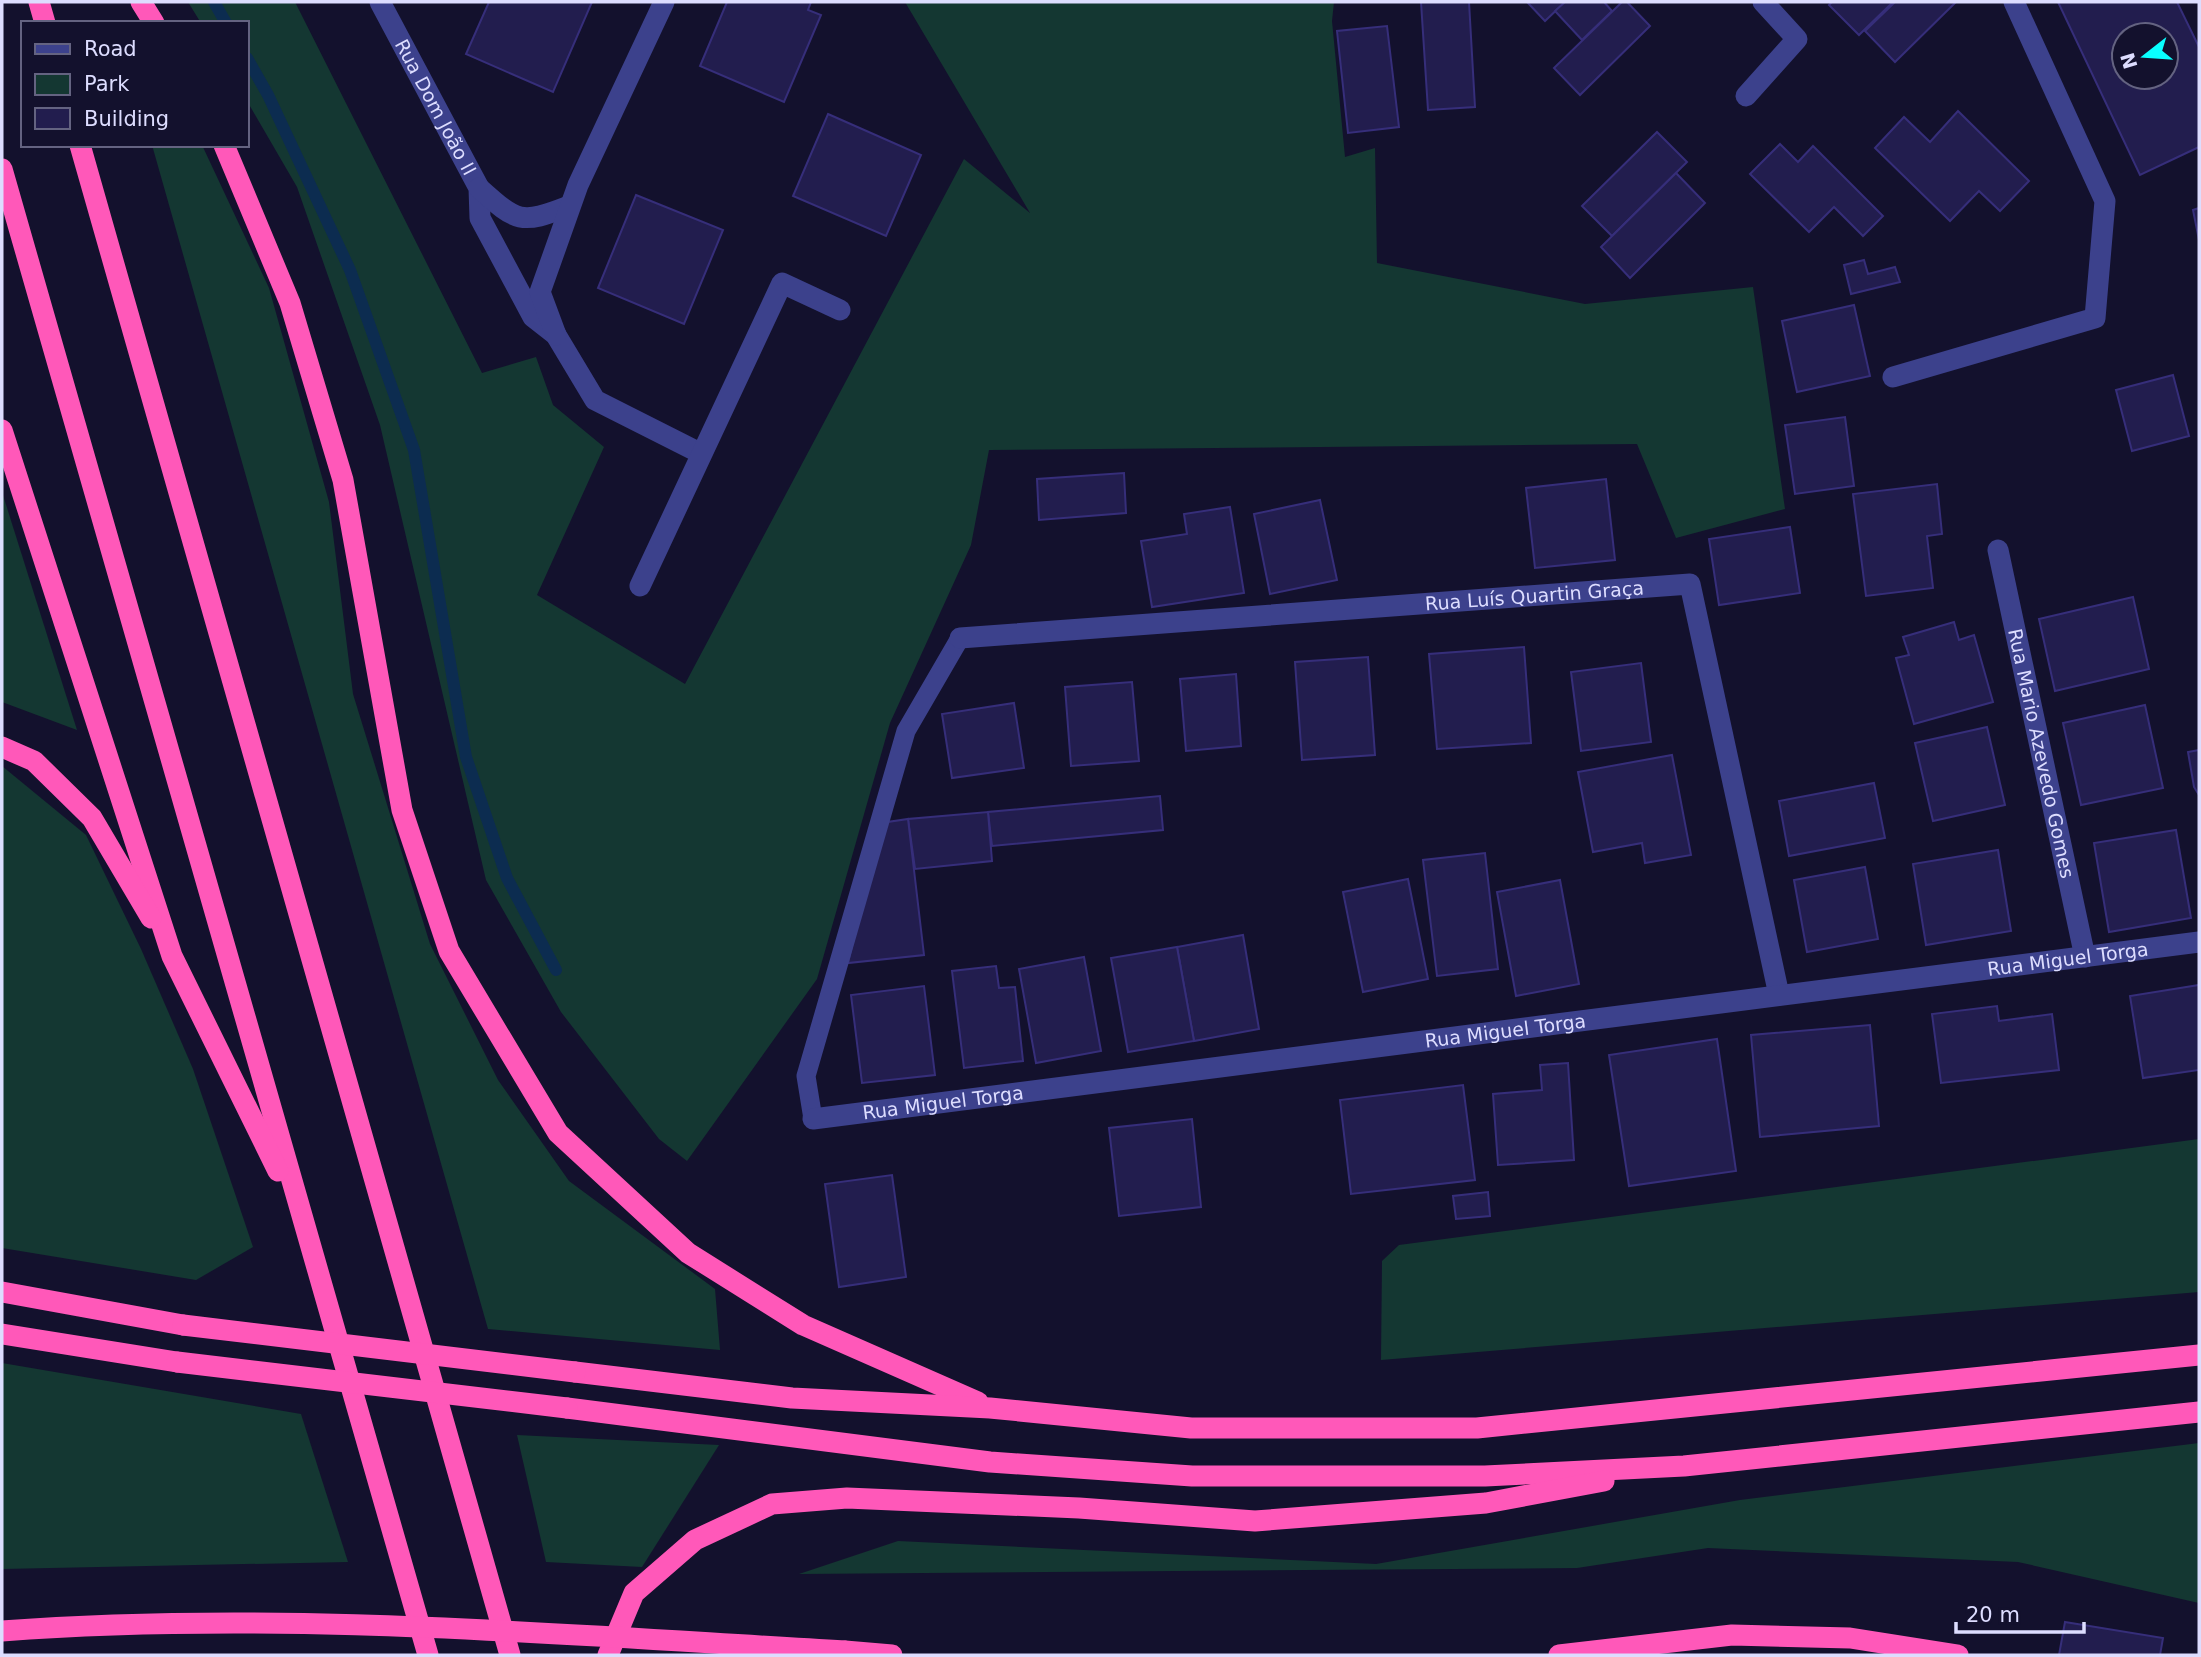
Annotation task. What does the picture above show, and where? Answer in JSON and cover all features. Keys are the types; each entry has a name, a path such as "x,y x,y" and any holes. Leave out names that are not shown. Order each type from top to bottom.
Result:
{"highway":[{"path":"39,2 44,21"},
{"path":"141,2 153,21"},
{"path":"81,147 510,1655"},
{"path":"225,147 290,303 343,480 402,810 449,951 558,1133 688,1253 803,1325 990,1408"},
{"path":"2,169 428,1655"},
{"path":"2,430 172,956"},
{"path":"2,747 34,761 92,818 172,956 301,1219"},
{"path":"2,1292 183,1325 792,1398 990,1408 1191,1428 1477,1428 2199,1355"},
{"path":"2,1334 177,1362 990,1462 1192,1476 1485,1476 1684,1466 2199,1412"},
{"path":"608,1655 634,1594 695,1540 772,1504 847,1498 1079,1508 1255,1521 1486,1503 1684,1466"},
{"path":"2,1631 89,1625 391,1624 892,1655"},
{"path":"1559,1655 1732,1635 1850,1638 1958,1655"}],"street":[{"name":"Rua Dom João II","path":"380,2 479,188 481,218 533,317 556,335 595,400 700,453"},
{"path":"556,335 540,292 569,206 664,2"},
{"path":"1746,96 1797,38 1763,2"},
{"path":"1893,377 2095,318 2105,201 2014,2"},
{"path":"479,188 510,216 538,218 569,206"},
{"path":"640,586 700,453 782,283 840,310"},
{"name":"Rua Mario Azevedo Gomes","path":"1998,550 2085,957"},
{"name":"Rua Luís Quartin Graça","path":"960,638 1690,584 1779,995"},
{"name":"Rua Miguel Torga","path":"813,1119 2199,942"}],"lane":[{"path":"813,1119 806,1076 906,731 960,638"}],"green space":[{"path":"188,2 295,2 482,373 536,357 553,405 604,447 537,595 685,684 964,159 1030,213 905,2 1334,2 1332,21 1345,157 1375,148 1377,263 1585,304 1753,287 1785,509 1676,538 1637,444 989,450 971,545 890,723 817,979 687,1161 659,1139 561,1012 486,880 380,425 297,187 248,103 248,21 200,21"},
{"path":"153,147 203,147 269,288 329,502 353,694 430,944 498,1080 569,1181 715,1289 720,1350 488,1329"},
{"path":"2,492 77,730 2,702"},
{"path":"2,766 86,835 141,949 193,1069 253,1247 196,1280 2,1248"},
{"path":"2199,1139 2199,1292 1381,1360 1382,1261 1399,1245"},
{"path":"2,1363 301,1414 348,1562 2,1569"},
{"path":"517,1435 719,1445 642,1567 546,1562"},
{"path":"2199,1443 2199,1603 2018,1562 1708,1548 1577,1568 799,1574 898,1541 1376,1564 1740,1500"}],"building":[{"path":"489,2 592,2 553,92 466,54"},
{"path":"727,2 811,2 808,10 821,15 784,102 700,66"},
{"path":"1421,2 1469,2 1475,107 1428,110"},
{"path":"1527,2 1565,2 1545,21"},
{"path":"1565,2 1604,2 1612,11 1582,40 1555,11"},
{"path":"1622,2 1627,2 1650,26 1580,95 1554,68"},
{"path":"1832,2 1893,2 1859,35 1829,5"},
{"path":"1895,2 1956,2 1895,62 1865,31"},
{"path":"2058,2 2177,2 2199,47 2199,147 2140,175"},
{"path":"1387,26 1399,127 1348,133 1337,31"},
{"path":"1958,111 2029,181 2000,211 1979,191 1950,221 1875,148 1904,117 1930,142"},
{"path":"828,114 921,155 886,236 793,196"},
{"path":"1657,132 1687,162 1612,236 1582,206"},
{"path":"1780,144 1798,162 1813,146 1883,216 1863,236 1834,207 1809,232 1750,174"},
{"path":"1676,173 1705,203 1630,278 1601,247"},
{"path":"636,195 723,230 684,324 598,288"},
{"path":"2199,208 2199,240 2193,210"},
{"path":"1864,260 1868,274 1895,267 1900,282 1851,294 1844,265"},
{"path":"1854,305 1870,376 1797,392 1782,321"},
{"path":"2173,375 2189,436 2132,451 2116,390"},
{"path":"1845,417 1854,486 1795,494 1785,425"},
{"path":"1124,473 1126,513 1039,520 1037,479"},
{"path":"1606,479 1615,560 1535,568 1526,488"},
{"path":"1937,484 1942,534 1927,536 1933,588 1866,596 1853,494"},
{"path":"1320,500 1337,580 1270,594 1254,514"},
{"path":"1230,507 1244,593 1152,607 1141,541 1187,534 1184,514"},
{"path":"1790,527 1800,593 1719,605 1709,539"},
{"path":"2133,597 2149,669 2055,691 2039,619"},
{"path":"1954,622 1959,640 1974,635 1993,702 1914,724 1896,658 1909,655 1903,637"},
{"path":"1524,647 1531,743 1437,749 1429,654"},
{"path":"1368,657 1375,755 1302,760 1295,662"},
{"path":"1641,663 1651,742 1581,751 1571,672"},
{"path":"1236,674 1241,746 1186,751 1180,679"},
{"path":"1132,682 1139,761 1071,766 1065,687"},
{"path":"1014,703 1024,768 952,778 942,714"},
{"path":"2145,705 2163,788 2081,805 2063,723"},
{"path":"1987,727 2005,805 1933,821 1915,743"},
{"path":"2199,750 2199,795 2194,787 2188,752"},
{"path":"1672,755 1691,855 1645,863 1642,843 1593,852 1578,772"},
{"path":"1874,783 1885,838 1789,856 1779,801"},
{"path":"1160,796 1163,830 992,846 988,812"},
{"path":"988,812 992,861 915,869 908,819"},
{"path":"908,819 924,955 848,963 881,823"},
{"path":"2176,830 2191,918 2109,932 2094,843"},
{"path":"1998,850 2011,931 1926,945 1913,864"},
{"path":"1485,853 1498,969 1437,976 1423,860"},
{"path":"1865,867 1878,939 1807,952 1794,880"},
{"path":"1408,879 1428,979 1363,992 1343,892"},
{"path":"1560,880 1579,984 1516,996 1497,892"},
{"path":"1243,935 1259,1029 1194,1041 1177,947"},
{"path":"1177,947 1194,1041 1128,1052 1111,958"},
{"path":"1084,957 1101,1051 1036,1063 1019,969"},
{"path":"996,966 999,988 1015,987 1023,1061 964,1068 952,971"},
{"path":"2199,985 2199,1070 2143,1078 2130,996"},
{"path":"924,986 935,1075 862,1083 851,995"},
{"path":"1997,1006 1999,1021 2052,1014 2059,1070 1941,1083 1932,1014"},
{"path":"1870,1025 1879,1126 1760,1137 1751,1035"},
{"path":"1717,1039 1736,1171 1629,1186 1609,1055"},
{"path":"1568,1063 1574,1160 1498,1165 1493,1094 1542,1090 1540,1065"},
{"path":"1463,1085 1475,1180 1351,1194 1340,1100"},
{"path":"1192,1119 1201,1207 1119,1216 1109,1128"},
{"path":"892,1175 906,1277 839,1287 825,1184"},
{"path":"1488,1192 1490,1216 1456,1219 1453,1196"},
{"path":"2065,1622 2163,1638 2160,1655 2059,1655"}],"waterway":[{"path":"214,2 225,21"},
{"path":"248,60 268,95 350,270 414,450 466,757 507,878 556,970"}]}
